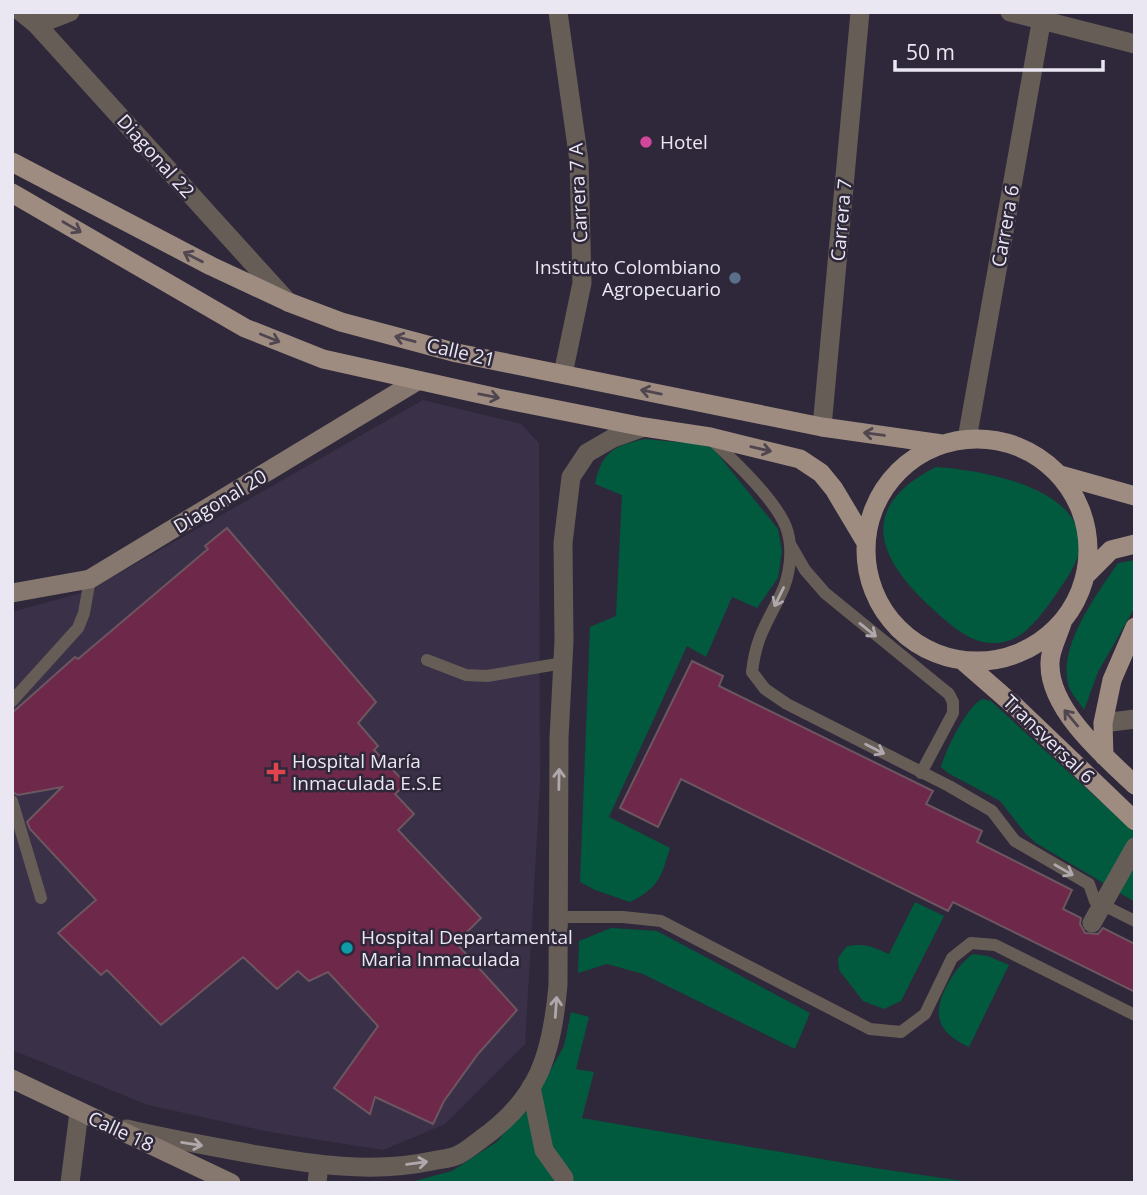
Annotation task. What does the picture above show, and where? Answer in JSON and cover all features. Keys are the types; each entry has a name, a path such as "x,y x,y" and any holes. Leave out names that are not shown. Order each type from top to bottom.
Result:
{"main road":[{"name":"Calle 21","path":"12,162 211,266 288,302 341,322 444,349 822,428 942,444"},
{"name":"Calle 21","path":"15,199 245,328 323,359 644,427 710,437 800,459 821,473 834,489 865,541"},
{"name":"Diagonal 20","path":"12,593 90,579 417,381"},
{"name":"Calle 21","path":"967,439 993,440 1018,446 1041,459 1065,482 1081,510 1088,542 1086,575 1077,599 1063,620 1029,649 1007,657 985,660 962,660 930,650 902,632 881,606 868,575 865,541 872,509 889,481 913,458 942,444 967,439"},
{"path":"1041,459 1060,475 1135,496"},
{"path":"1086,575 1111,551 1135,544"},
{"name":"Transversal 6","path":"1063,620 1049,663 1054,690 1064,709 1104,756 1135,785"},
{"path":"1104,756 1103,723 1112,680 1135,627"},
{"name":"Transversal 6","path":"962,660 1016,707 1135,821"},
{"name":"Calle 18","path":"12,1079 231,1183"}],"street":[{"name":"Diagonal 22","path":"21,12 39,19 288,302"},
{"path":"39,19 70,12"},
{"name":"Carrera 7 A","path":"558,12 579,161 582,283 563,374"},
{"name":"Carrera 7","path":"822,428 860,12"},
{"path":"1010,12 1042,16 1135,44"},
{"name":"Carrera 6","path":"967,439 1042,16"},
{"path":"102,1123 318,1174 369,1167 415,1165 457,1156 493,1131 519,1107 541,1068 555,1026 558,985 556,917 563,663 563,543 571,477 586,453 613,438 644,427"},
{"path":"1103,723 1135,719"},
{"path":"1092,923 1135,847"},
{"path":"531,1087 544,1150 564,1178 564,1183"},
{"path":"70,1183 79,1112"}],"lane":[{"path":"710,437 766,497 786,525 790,544 789,568 781,594 768,616 755,648 752,671 765,689 788,704 992,811 1015,841 1090,884 1095,901 1135,921"},
{"path":"790,544 805,570 825,593 949,694 953,702 953,712 921,773"},
{"path":"12,701 78,628 84,613 90,579"},
{"path":"427,660 466,675 487,676 563,663"},
{"path":"12,801 41,898"},
{"path":"556,917 623,917 661,921 870,1029 901,1032 925,1014 953,958 971,943 995,945 1135,1015"}],"shaded area":[{"name":"Hospital María Inmaculada E.S.E","path":"423,400 521,424 539,443 540,784 525,1044 445,1124 383,1150 270,1132 148,1105 12,1050 12,612 88,591"}],"green space":[{"path":"645,439 713,448 778,529 782,551 778,578 757,608 732,597 706,657 687,646 609,817 670,848 653,887 630,902 580,882 590,627 616,616 622,495 595,484 601,464 611,452 625,444"},
{"path":"936,467 978,472 1026,486 1048,496 1065,510 1077,526 1080,547 1076,562 1047,607 1017,637 1001,642 984,642 953,627 914,591 888,553 884,534 885,516 894,499 911,483"},
{"path":"1135,560 1135,607 1098,672 1084,710 1069,687 1068,656 1073,639 1090,606 1118,563"},
{"path":"982,699 991,701 1135,833 1135,902 1036,843 1000,801 941,767 963,720"},
{"path":"915,902 944,916 901,1001 884,1009 863,1001 839,970 838,958 846,947 858,945 873,947 889,954"},
{"path":"611,928 657,931 810,1013 795,1049 643,974 607,964 578,973 579,941"},
{"path":"973,954 988,956 1009,965 969,1047 948,1034 940,1021 939,1013 948,984 960,966"},
{"path":"571,1012 589,1017 576,1069 594,1072 582,1118 976,1183 407,1183 452,1171 498,1141 544,1082 564,1046"}],"building":[{"path":"227,528 376,702 358,723 378,746 374,750 406,784 395,794 414,814 398,830 481,918 456,943 517,1010 478,1054 444,1101 433,1124 375,1097 370,1114 334,1088 378,1026 328,972 309,981 298,971 277,989 243,957 161,1025 107,970 101,975 58,933 96,900 30,829 27,822 62,787 18,795 12,792 12,713 75,657 78,659 208,549 205,546"},
{"path":"692,661 723,676 719,686 933,791 926,804 982,831 977,842 1072,890 1063,909 1081,918 1080,924 1085,933 1098,934 1103,928 1135,944 1135,992 953,902 948,911 681,779 658,827 620,808"}],"place":[{"name":"Hotel","path":"646,142"},
{"name":"Instituto Colombiano Agropecuario","path":"735,278"},
{"name":"Hospital María Inmaculada E.S.E","path":"276,772"},
{"name":"Hospital Departamental Maria Inmaculada","path":"347,948"}]}
